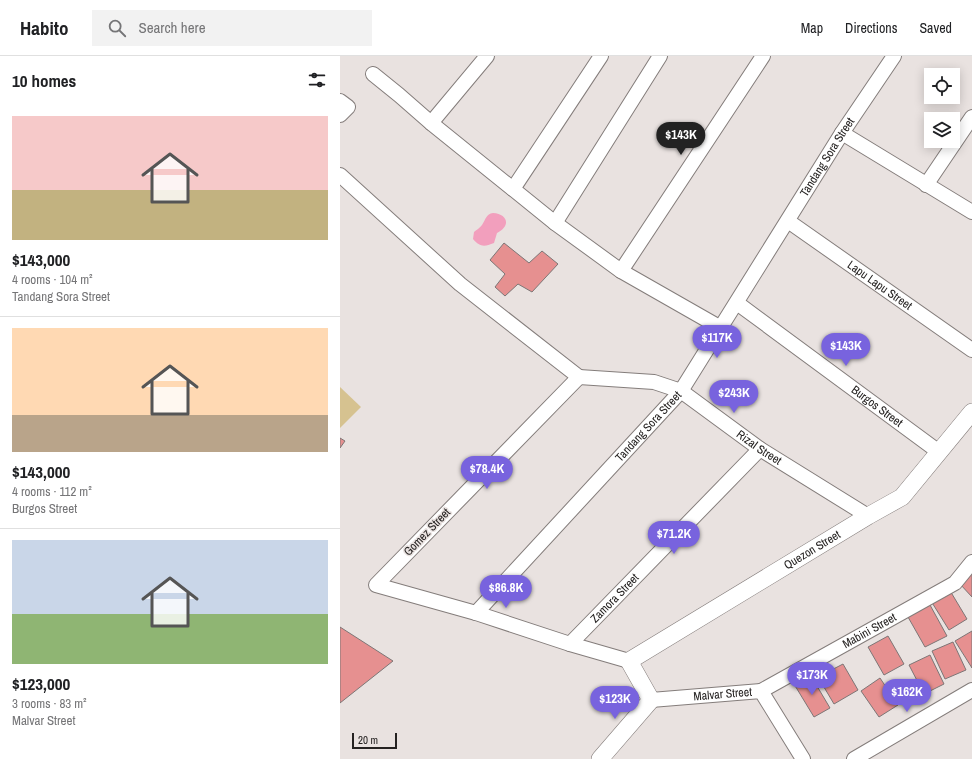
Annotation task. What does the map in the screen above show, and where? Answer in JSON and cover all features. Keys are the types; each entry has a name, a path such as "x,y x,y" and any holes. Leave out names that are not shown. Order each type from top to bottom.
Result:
{"street":[{"path":"431,123 487,56"},
{"path":"513,188 601,56"},
{"path":"555,223 660,56"},
{"path":"621,271 763,56"},
{"name":"Tandang Sora Street","path":"476,613 681,391 738,303 842,133 894,56"},
{"path":"372,74 555,223 621,271 721,328"},
{"path":"340,101 348,107 340,115"},
{"path":"926,185 972,118"},
{"path":"842,133 972,212"},
{"path":"340,175 460,284 578,377"},
{"name":"Lapu Lapu Street","path":"788,221 972,350"},
{"name":"Burgos Street","path":"738,303 939,452"},
{"name":"Rizal Street","path":"578,377 654,382 681,391 760,449 868,516"},
{"name":"Gomez Street","path":"476,613 376,585 578,377"},
{"name":"Quezon Street","path":"629,660 902,497 972,412"},
{"name":"Zamora Street","path":"570,644 760,449"},
{"name":"Mabini Street","path":"761,690 955,583 972,562"},
{"path":"476,613 570,644 629,660 651,700 600,759"},
{"name":"Malvar Street","path":"651,700 761,690 804,759"},
{"path":"854,759 972,690"}],"shaded area":[{"path":"493,213 505,218 506,224 497,233 494,243 485,246 480,245 473,239 474,232 481,226 487,216"},
{"path":"340,387 361,407 340,428"}],"building":[{"path":"504,243 529,263 542,251 558,264 532,292 518,284 505,296 495,287 505,274 490,260"},
{"path":"340,438 345,441 340,448"},
{"path":"972,574 972,597 960,584"},
{"path":"949,589 967,619 949,630 931,601"},
{"path":"930,605 947,636 925,647 908,617"},
{"path":"340,627 393,661 340,703"},
{"path":"972,631 972,668 955,641"},
{"path":"888,636 904,664 884,675 868,647"},
{"path":"953,642 966,670 945,679 932,651"},
{"path":"930,655 944,684 924,694 909,665"},
{"path":"843,664 858,690 834,704 818,677"},
{"path":"811,676 830,708 814,717 794,684"},
{"path":"880,678 898,705 879,717 861,691"}]}
